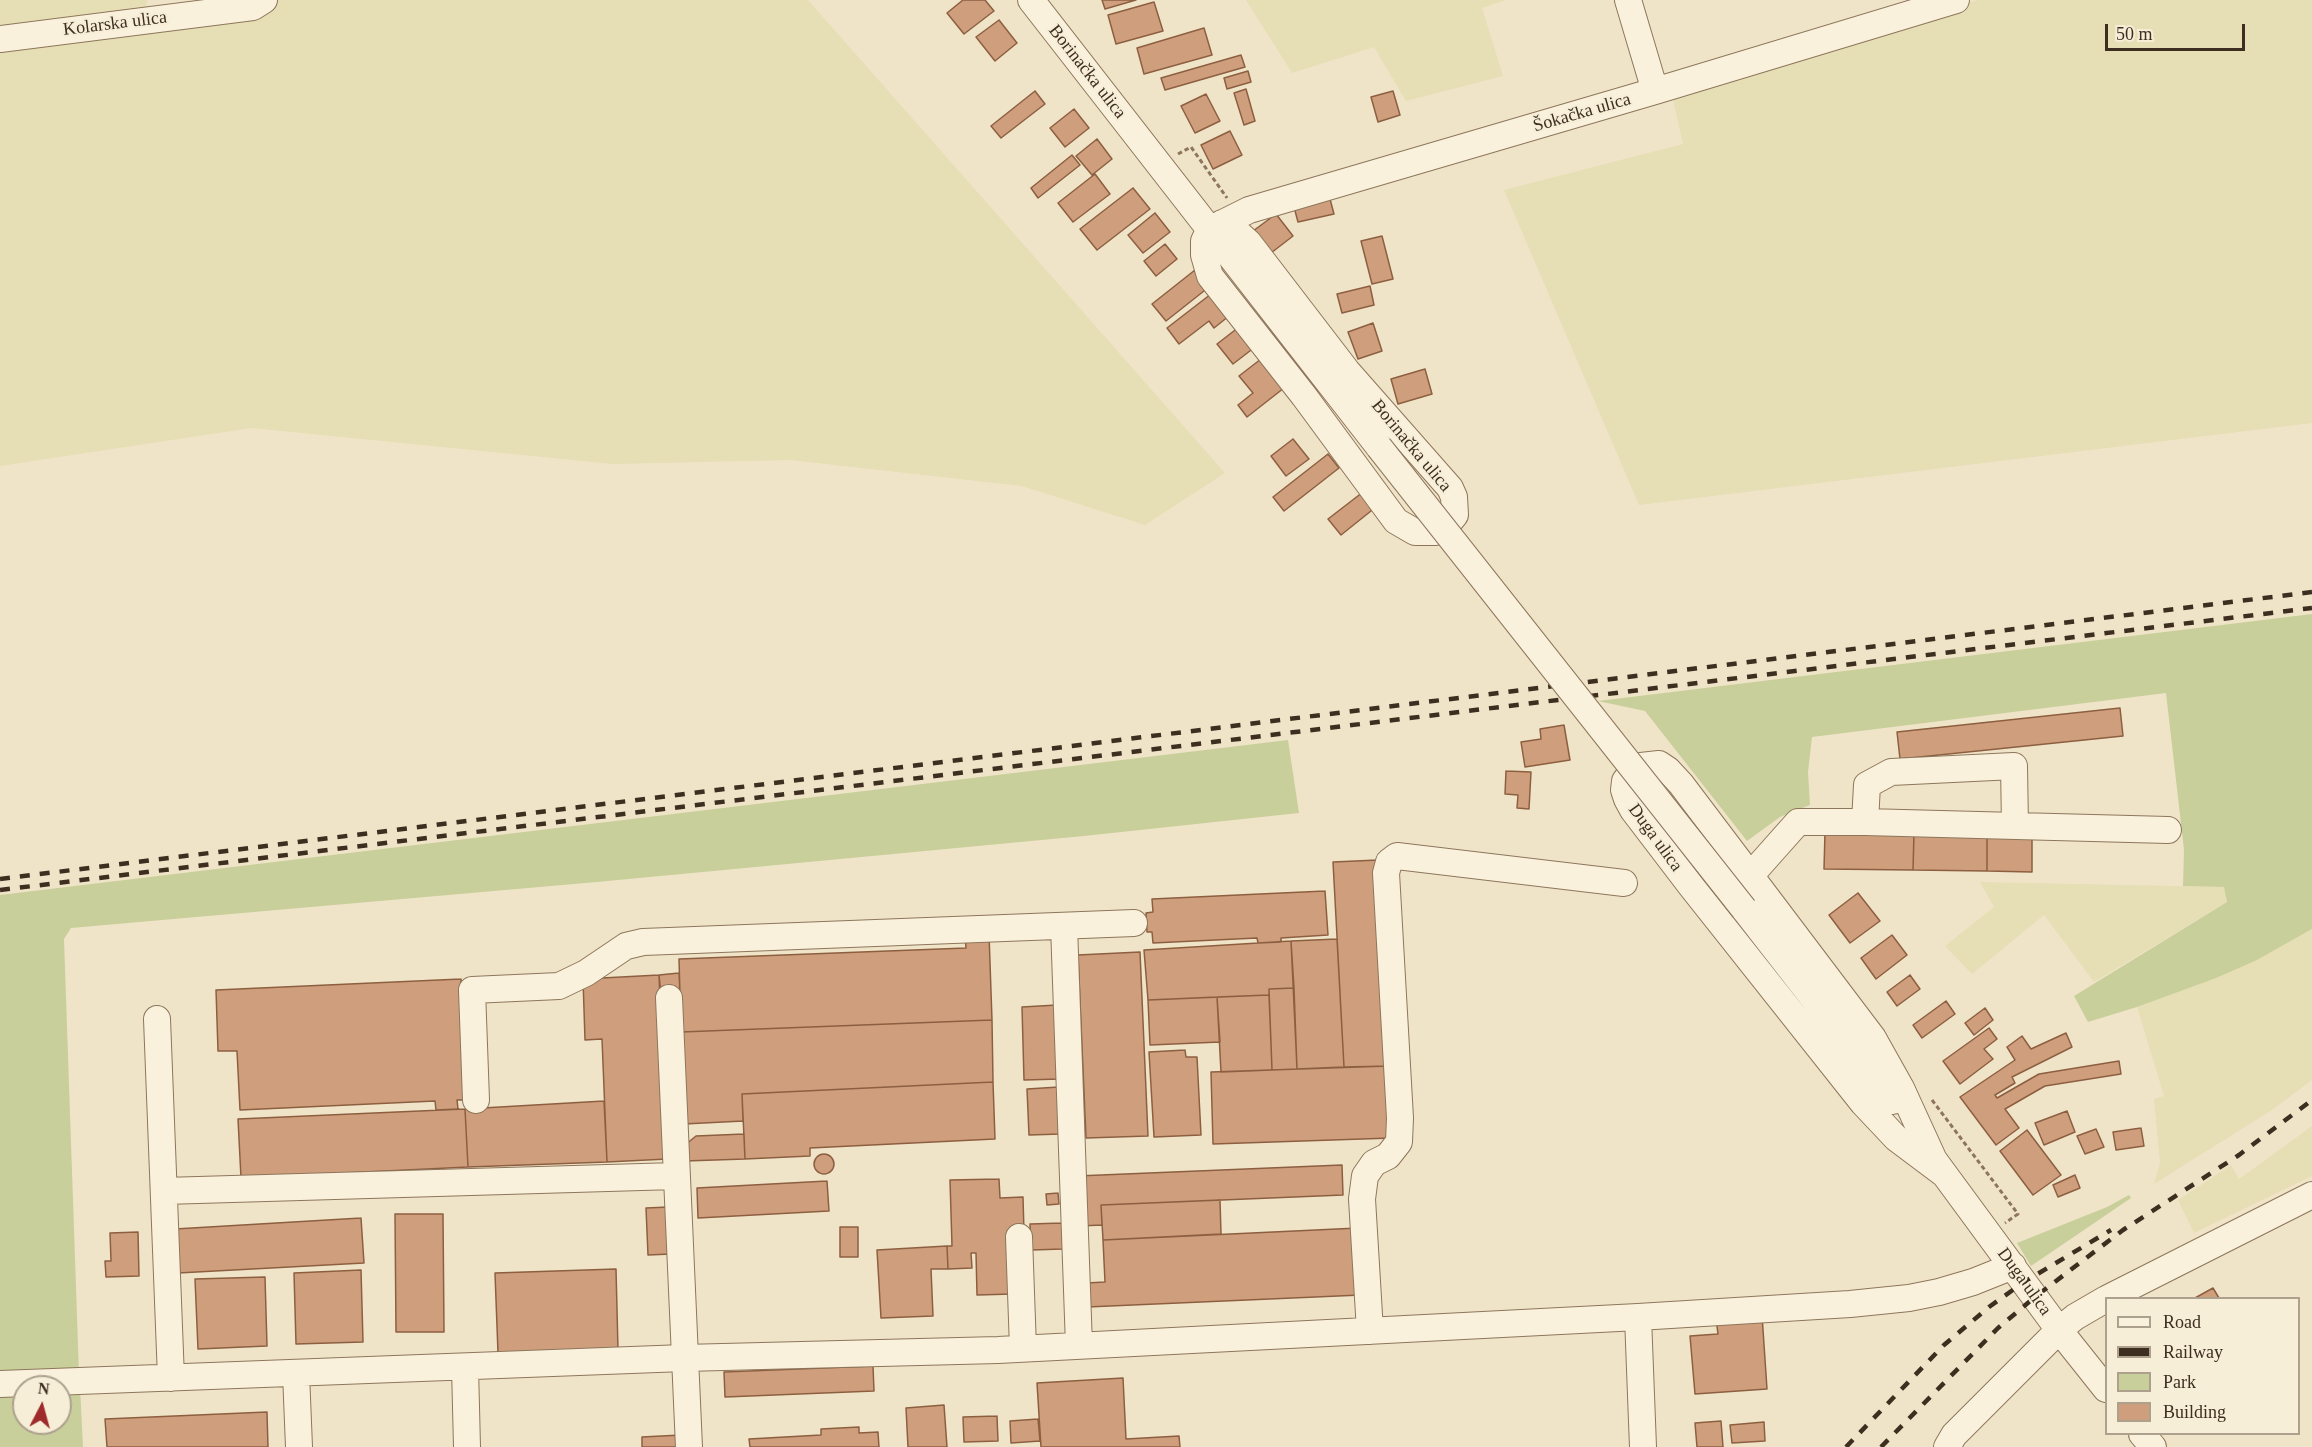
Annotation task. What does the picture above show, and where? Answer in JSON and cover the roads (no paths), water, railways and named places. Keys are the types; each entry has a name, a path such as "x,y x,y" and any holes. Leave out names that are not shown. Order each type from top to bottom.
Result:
{"street":[{"name":"Kolarska ulica","path":"0,39 253,7 264,0"},
{"name":"Borinačka ulica","path":"1031,0 1216,226 1380,447 1744,909"},
{"path":"1628,0 1656,92"},
{"name":"Šokačka ulica","path":"1216,226 1250,210 1656,92 1956,0"},
{"name":"Borinačka ulica","path":"1216,226 1237,232 1248,242 1347,371 1450,488 1454,497 1455,515 1445,526 1436,532 1415,532 1396,521 1304,396 1210,276 1203,255 1204,241 1216,226"},
{"name":"Duga ulica","path":"1648,764 1659,764 1668,770 1873,1038 1901,1088 1938,1166 1896,1138 1863,1103 1690,886 1627,799 1624,790 1625,781 1631,773 1648,764"},
{"path":"1865,822 1867,785 1891,772 2014,766 2015,826"},
{"path":"1750,876 1797,822 2168,830"},
{"path":"1370,1331 1362,1199 1365,1176 1374,1163 1388,1156 1399,1142 1400,1118 1386,873 1389,862 1397,856 1624,884"},
{"name":"Duga ulica","path":"1744,909 1883,1086 1938,1166 2059,1330 2105,1388"},
{"path":"476,1100 472,990 559,986 586,973 626,946 644,942 1134,923"},
{"path":"1064,926 1079,1346"},
{"path":"669,998 689,1447"},
{"path":"157,1019 171,1378"},
{"path":"164,1191 676,1176"},
{"path":"2111,1297 2312,1195"},
{"path":"1019,1237 1023,1348"},
{"path":"0,1384 684,1358 1079,1346 1638,1317 1839,1305 1909,1298 1962,1285 2013,1266"},
{"path":"1947,1447 1954,1435 2059,1330 2105,1300"},
{"path":"1638,1317 1643,1447"},
{"path":"465,1366 467,1447"},
{"path":"296,1373 299,1447"},
{"path":"2143,1435 2153,1447"}],"railway":[{"path":"0,879 2312,592"},
{"path":"0,890 2312,608"},
{"path":"1881,1447 1998,1328 2035,1297 2123,1230 2239,1155 2312,1100"},
{"path":"1846,1447 1944,1345 1989,1307 2024,1282 2111,1230"}]}
